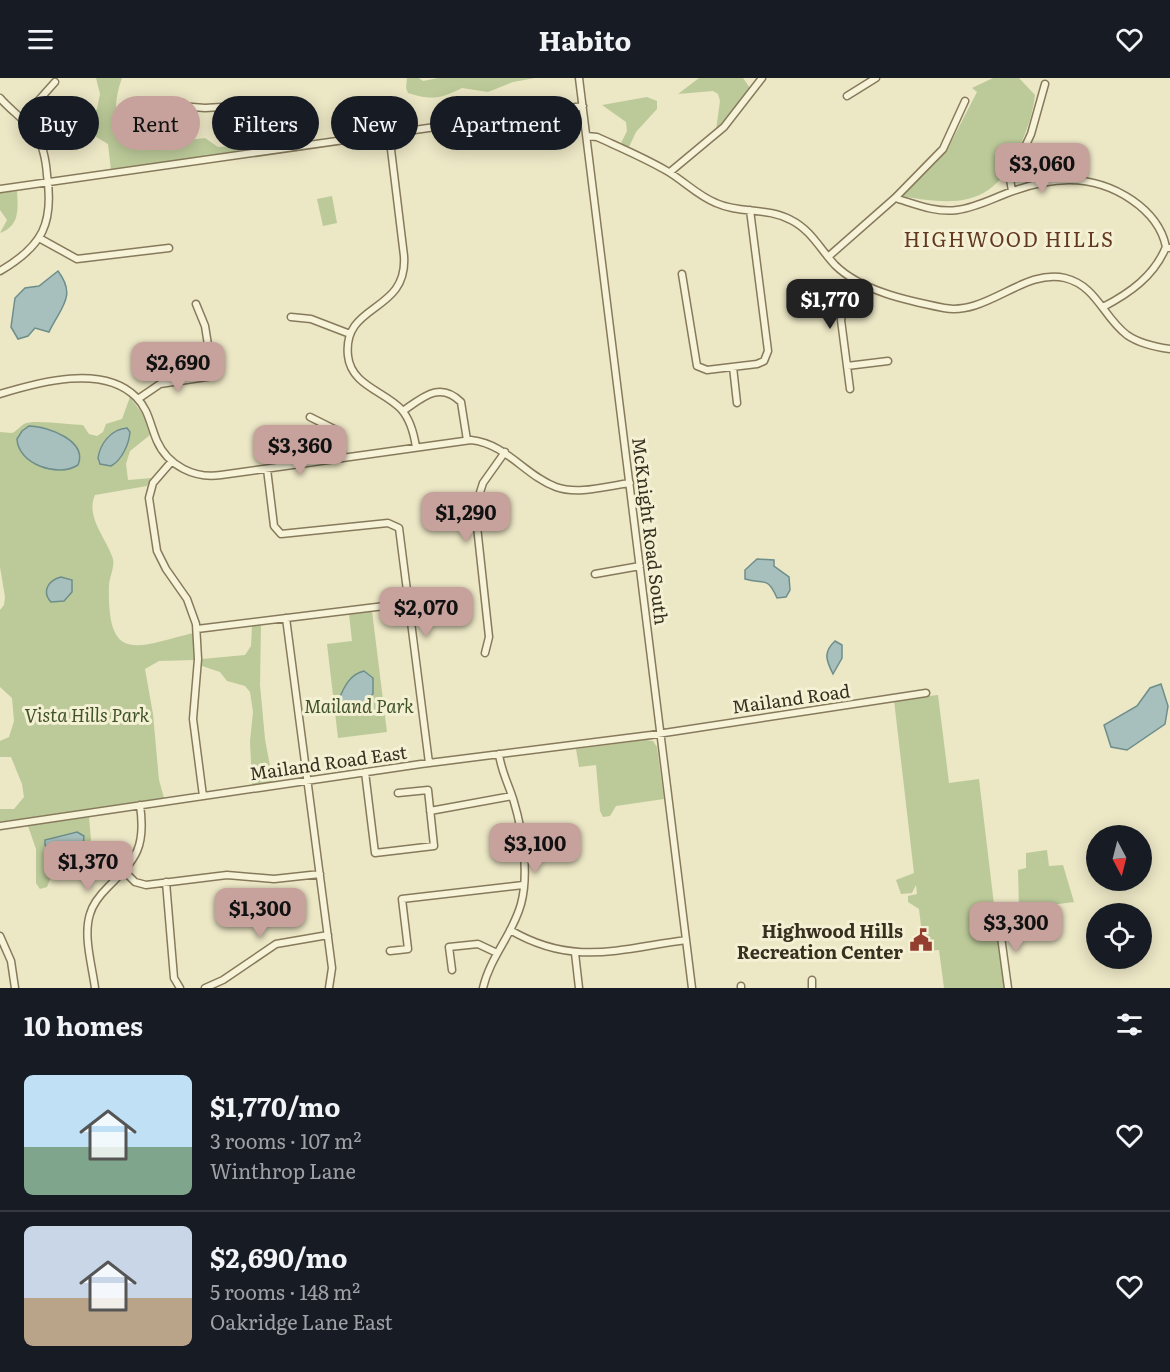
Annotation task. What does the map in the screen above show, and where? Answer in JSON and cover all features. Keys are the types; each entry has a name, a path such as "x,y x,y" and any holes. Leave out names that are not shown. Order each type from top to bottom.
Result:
{"street":[{"name":"McKnight Road South","path":"579,78 692,988"},
{"path":"670,172 721,130 762,78"},
{"path":"847,96 876,78"},
{"path":"43,96 56,82"},
{"path":"1012,191 1010,179 1028,140 1045,84"},
{"path":"0,98 18,114"},
{"path":"828,257 895,198 943,149 965,101"},
{"path":"418,129 583,106"},
{"path":"587,136 600,138 670,172 708,200 726,207 780,215 800,225 828,257 862,283 956,309 978,305 1042,278 1060,277 1089,289 1127,335 1146,344 1170,349"},
{"path":"0,270 22,257 39,238 49,212 48,182 42,150"},
{"path":"0,189 273,150"},
{"path":"391,150 404,256 404,276 396,290 363,316 350,334 348,356 355,375 403,411 416,447"},
{"path":"895,198 932,209 969,208 1012,191 1059,179 1104,185 1126,196 1147,213 1161,231 1168,247 1145,279 1103,307"},
{"path":"682,274 695,363 704,370 761,363 768,354 750,210"},
{"path":"39,238 77,258 169,248"},
{"path":"850,389 842,315 862,283"},
{"path":"138,399 160,384 213,376 206,327 196,304"},
{"path":"291,317 311,319 350,334"},
{"path":"847,366 888,361"},
{"path":"734,367 737,403"},
{"path":"0,394 39,384 94,379 120,385 138,399 148,414 158,445 172,461 187,471 210,476 467,440 489,444 505,452 540,478 560,488 578,490 630,483"},
{"path":"403,411 431,391 441,391 461,402 467,440"},
{"path":"310,417 338,431 343,458"},
{"path":"485,653 489,637 475,508 483,483 505,452"},
{"path":"172,461 150,489 154,538 163,564 189,603 197,629 198,659 193,719 203,796"},
{"path":"267,469 274,526 283,535 387,524 397,526 401,536 429,763"},
{"path":"595,573 640,566"},
{"path":"197,629 409,603"},
{"path":"286,618 328,935 332,974 330,988"},
{"name":"Mailand Road","path":"660,732 926,693"},
{"name":"Mailand Road East","path":"0,826 365,772 660,732"},
{"path":"483,988 496,953 519,910 524,885 518,821 512,796 502,773 499,753"},
{"path":"365,772 375,853 434,846 428,790 398,793"},
{"path":"430,811 512,796"},
{"path":"95,988 88,930 89,917 98,898 124,871 141,846 140,805"},
{"path":"522,855 561,852"},
{"path":"124,871 141,884 227,875 274,879 320,873"},
{"path":"166,882 174,978 180,988"},
{"path":"390,951 408,949 402,899 524,885"},
{"path":"999,922 1008,988"},
{"path":"510,930 543,947 575,953 686,940"},
{"path":"205,988 223,980 276,944 328,935"},
{"path":"0,936 15,988"},
{"path":"452,970 449,947 480,945 496,953"},
{"path":"575,953 579,988"},
{"path":"812,980 812,988"}],"green space":[{"path":"96,78 122,78 118,96 111,96 111,150 200,150 200,139 205,138 212,143 212,150 249,150 111,170 108,144 99,139 100,94"},
{"path":"407,78 419,78 423,81 438,78 535,78 513,82 488,92 462,88 442,96 430,96 430,98 408,93"},
{"path":"699,78 743,78 750,88 716,130 720,101 718,94 713,91 678,94"},
{"path":"993,78 1019,78 1035,95 1030,120 1021,144 1000,179 988,190 974,197 959,200 942,201 901,196 948,148 977,92 972,88"},
{"path":"647,97 657,101 657,109 636,132 629,147 621,143 627,131 626,122 602,105"},
{"path":"17,191 17,210 14,221 7,230 0,233 7,220 0,210 0,193"},
{"path":"332,196 337,223 323,226 317,199"},
{"name":"Vista Hills Park","path":"130,397 144,416 150,435 130,451 126,464 128,480 152,478 147,486 95,495 93,511 95,520 113,559 109,586 113,629 120,639 129,644 141,645 193,633 194,660 159,661 145,669 153,714 159,780 164,798 0,822 0,809 14,809 24,797 22,784 11,757 0,757 0,741 9,737 14,721 12,698 0,687 0,610 4,605 5,597 0,567 0,432 12,433 24,424 43,422 83,425 89,434 97,436 103,432 106,424 122,419","holes":["29,426 51,430 63,436 74,446 78,452 70,469 50,468 20,451 17,439","117,430 130,432 124,451 111,466 98,462 102,446"]},
{"name":"Mailand Park","path":"372,611 387,732 338,738 327,644 352,641 349,614"},
{"path":"261,625 260,685 265,739 273,782 252,785 250,741 253,712 250,692 245,686 227,681 220,672 202,666 202,659 245,655 251,646 252,626"},
{"path":"938,695 949,783 979,779 1004,988 944,988 939,950 924,951 919,909 908,902 908,896 917,894 916,885 912,893 901,894 896,880 914,873 894,700"},
{"path":"653,741 657,747 664,799 616,806 610,816 603,817 600,811 596,765 579,767 576,749"},
{"path":"89,817 91,840 88,846 63,863 52,875 47,887 40,889 36,883 36,849 28,826"},
{"path":"1047,850 1049,866 1063,865 1074,902 1019,909 1018,870 1026,868 1026,853"}],"water":[{"path":"58,271 64,280 67,295 49,332 35,328 28,336 18,339 11,327 15,298 25,288 39,286"},
{"path":"29,426 55,432 72,442 80,456 78,465 60,470 31,462 19,448 17,439"},
{"path":"127,428 130,432 122,456 111,466 100,464 98,458 104,443 111,434"},
{"path":"757,559 774,560 774,566 789,577 790,590 786,597 777,598 767,583 745,579 745,570"},
{"path":"61,577 72,580 72,592 64,601 51,602 47,594 48,586"},
{"path":"835,641 842,645 842,658 833,674 827,653"},
{"path":"364,671 373,678 373,694 357,708 343,710 339,699 343,690 351,678"},
{"path":"1161,684 1168,706 1165,724 1127,750 1111,747 1104,725 1137,706 1150,688"},
{"path":"77,832 84,836 83,846 62,861 54,860 45,845 45,840"}],"place":[{"name":"Highwood Hills Recreation Center","path":"921,940"}],"district":[{"name":"HIGHWOOD HILLS","path":"1009,238"}]}
